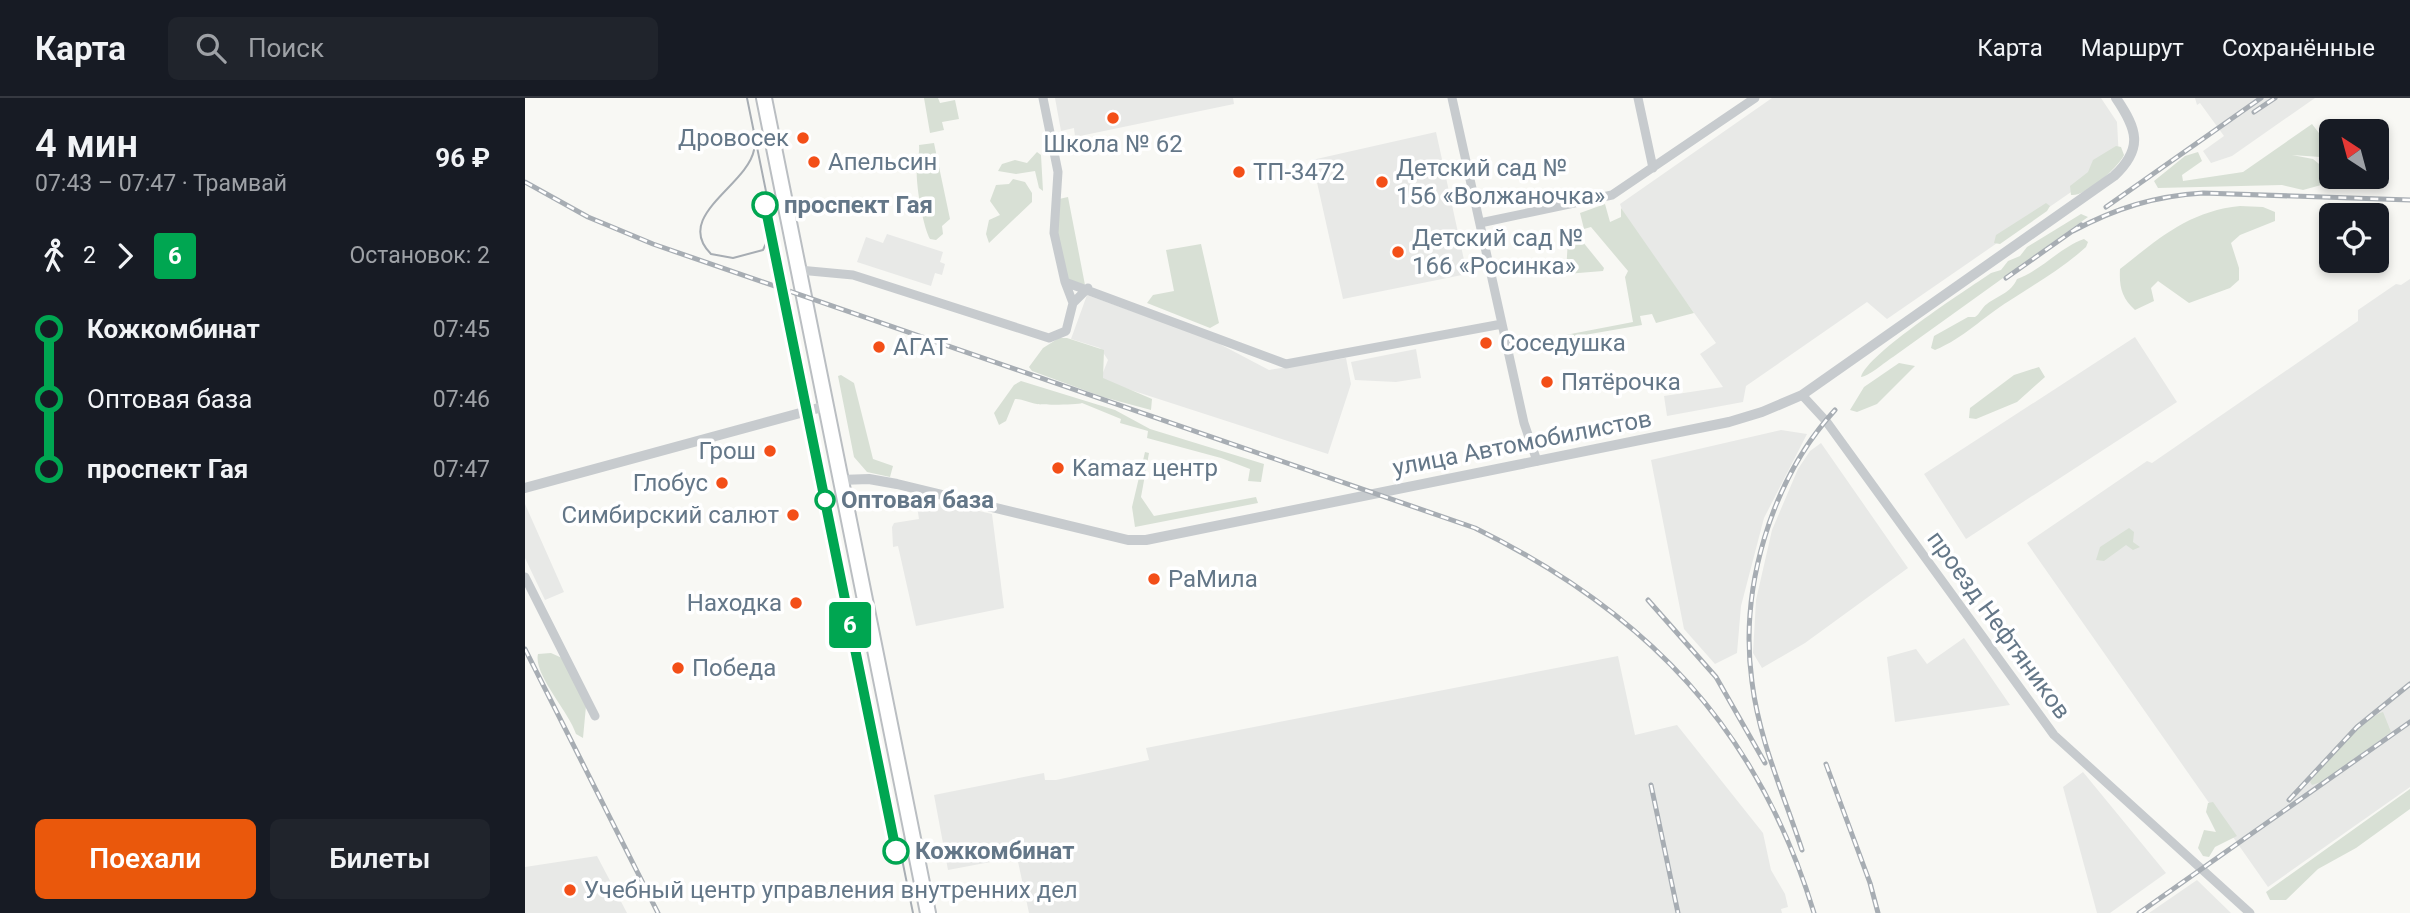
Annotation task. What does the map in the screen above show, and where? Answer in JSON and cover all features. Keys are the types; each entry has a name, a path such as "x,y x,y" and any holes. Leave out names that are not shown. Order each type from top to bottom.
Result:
{"main road":[{"path":"764,98 928,913"}],"street":[{"path":"1043,98 1058,173 1054,233 1065,282 1073,303"},
{"path":"1452,98 1524,422 1537,461"},
{"path":"1638,98 1653,168"},
{"path":"1480,223 1612,195 1755,98"},
{"name":"улица Автомобилистов","path":"840,480 869,479 897,484 1128,540 1146,540 1729,422 1802,395 2114,176 2126,164 2134,148 2134,127 2116,98"},
{"path":"799,270 853,275 1049,338 1066,331 1073,303 1088,288"},
{"path":"1065,282 1088,288 1286,364 1503,324"},
{"name":"проезд Нефтяников","path":"1802,395 1826,421 2054,735 2250,913"},
{"path":"525,488 826,407"},
{"path":"525,577 595,716"}],"shaded area":[{"path":"924,98 938,98 940,103 955,100 959,119 942,122 944,130 930,133"},
{"name":"Школа № 62","path":"1055,98 1233,98 1234,104 1075,137 1074,128 1061,131"},
{"path":"1772,98 2101,98 2117,122 2119,159 1887,319 1867,302 1746,386 1743,402 1667,416 1664,396 1723,387 1700,354 1716,343 1625,218 1620,204"},
{"path":"2195,98 2315,98 2232,156 2211,163 2203,151 2224,136 2200,103 2197,105"},
{"path":"2312,124 2319,133 2319,157 2292,155 2313,159 2319,164 2319,186 2303,190 2282,185 2158,188 2154,181 2185,156 2198,152 2202,161 2182,175 2183,181 2243,172"},
{"path":"1436,132 1466,269 1462,275 1343,299 1312,160"},
{"path":"934,143 950,219 942,226 943,234 936,240 930,239 925,225 917,174 919,145"},
{"path":"2116,146 2121,147 2124,155 2115,167 2092,187 2071,195 2070,186 2088,172 2093,160"},
{"path":"1037,152 1041,155 1043,191 1039,188 1035,171 1016,174 998,171 1002,164 1015,160 1027,163"},
{"path":"1013,179 1025,182 1032,193 1032,202 989,243 986,234 989,220 1000,215 990,201 996,185 1009,184"},
{"path":"1068,197 1085,285 1067,280 1056,233 1059,199"},
{"path":"2046,203 2050,206 2047,211 2000,244 1994,243 1996,235"},
{"path":"1605,204 1610,222 1621,217 1621,208 1694,313 1656,323 1652,314 1640,316 1642,325 1515,347 1514,345 1633,322 1625,277 1628,271 1591,227 1584,229 1580,213"},
{"path":"2240,206 2263,207 2275,212 2275,221 2240,235 2231,243 2239,268 2239,280 2230,288 2189,303 2158,281 2151,288 2154,301 2135,310 2131,306 2122,292 2120,269 2161,237 2190,220"},
{"path":"2081,214 2088,217 1877,369 1861,377 1880,353 1898,338 1991,273 2001,270 2008,261 2020,256 2027,247"},
{"path":"887,234 943,252 940,262 945,264 942,275 935,273 931,286 857,262 866,237 883,243"},
{"path":"1578,236 1604,268 1603,271 1566,274 1568,238"},
{"path":"2084,239 2088,242 2086,247 2058,269 1955,340 1935,350 1931,348 1934,336 1968,317 1975,317 1985,305 2011,288 2017,279"},
{"path":"1201,244 1219,323 1210,328 1147,303 1153,295 1174,291 1166,250"},
{"path":"2410,279 2410,787 2268,887 2027,543 2147,461 2152,463 2358,321 2358,310 2396,284 2401,285"},
{"path":"1087,295 1212,340 1269,370 1346,358 1351,384 1328,454 1100,380 1108,360 1100,348 1071,339"},
{"path":"2135,337 2177,402 1966,539 1924,474"},
{"path":"1059,338 1104,350 1103,378 1152,399 1151,410 1103,397 1032,371 1029,367 1043,348"},
{"path":"1416,349 1421,378 1396,382 1355,380 1351,362"},
{"path":"1899,363 1915,366 1877,404 1857,412 1850,410 1864,387"},
{"path":"2039,367 2045,377 2017,402 1976,419 1969,418 1970,408 2014,375"},
{"path":"841,375 854,383 873,459 893,466 890,477 867,472 854,457 838,376"},
{"path":"1021,381 1115,410 1150,429 1264,464 1261,482 1248,481 1250,469 1221,458 1147,438 1148,431 1120,423 1121,419 1082,403 1040,404 1015,399 1006,421 999,425 994,413 1014,385"},
{"path":"1781,430 1807,434 1764,518 1741,606 1737,653 1715,664 1684,629 1651,460"},
{"path":"1821,443 1908,568 1805,643 1762,668 1753,653 1756,600 1772,530 1798,469 1810,451"},
{"path":"1145,452 1149,453 1141,497 1154,516 1256,497 1258,503 1135,527 1132,507"},
{"path":"945,503 992,514 1004,608 916,626 898,546 893,547 892,527 894,523 919,519 917,506"},
{"path":"525,504 564,592 545,600 525,558"},
{"path":"2129,528 2134,532 2133,542 2140,547 2133,550 2126,545 2104,561 2096,560 2100,547"},
{"path":"1964,638 2010,705 1895,722 1887,657 1916,649 1927,664"},
{"path":"551,653 562,658 586,706 583,738 576,734 541,672 538,654"},
{"path":"1618,656 1635,735 1677,725 1763,833 1771,870 1785,894 1788,907 1781,909 1782,913 1029,913 1017,857 948,870 934,795 1044,773 1045,780 1056,780 1149,760 1146,748"},
{"path":"2383,712 2391,732 2324,781 2312,785 2310,782 2344,742 2374,716"},
{"path":"2083,772 2166,873 2110,913 2097,913 2063,787"},
{"path":"2410,789 2410,809 2356,848 2318,869 2286,900 2270,900 2266,892"},
{"path":"2213,802 2237,836 2215,847 2209,857 2203,856 2198,848 2204,830 2216,832 2206,812 2208,803"},
{"name":"Учебный центр управления внутренних дел","path":"597,856 627,913 525,913 525,867"},
{"path":"2197,880 2231,913 2149,913"}],"tram line":[{"path":"747,98 913,913"},
{"path":"754,150 749,163 706,214 701,227 702,240 711,254 733,258 763,250 773,228"},
{"name":"6","path":"765,205 896,851"}],"railway":[{"path":"2106,207 2261,98"},
{"path":"2254,112 2275,98"},
{"path":"525,182 588,217 653,244 1475,528 1536,561 1592,598 1643,638 1688,683 1727,732 1761,787 1790,847 1814,913"},
{"path":"2073,231 2136,204 2203,193 2410,200"},
{"path":"2006,278 2081,225"},
{"path":"1802,850 1766,746 1755,704 1749,646 1750,610 1765,537 1777,502 1793,469 1835,410"},
{"path":"1648,600 1716,677 1765,763"},
{"path":"525,649 658,913"},
{"path":"2289,800 2357,727 2410,684"},
{"path":"2139,913 2410,722"},
{"path":"1826,764 1870,883 1878,913"},
{"path":"1651,785 1678,913"}],"place":[{"name":"Школа № 62","path":"1113,118"},
{"name":"Дровосек","path":"803,138"},
{"name":"Апельсин","path":"814,162"},
{"name":"ТП-3472","path":"1239,172"},
{"name":"Детский сад № 156 «Волжаночка»","path":"1382,182"},
{"name":"проспект Гая","path":"765,205"},
{"name":"Детский сад № 166 «Росинка»","path":"1398,252"},
{"name":"Соседушка","path":"1486,343"},
{"name":"АГАТ","path":"879,347"},
{"name":"Пятёрочка","path":"1547,382"},
{"name":"Грош","path":"770,451"},
{"name":"Kamaz центр","path":"1058,468"},
{"name":"Глобус","path":"722,483"},
{"name":"Оптовая база","path":"825,500"},
{"name":"Симбирский салют","path":"793,515"},
{"name":"РаМила","path":"1154,579"},
{"name":"Находка","path":"796,603"},
{"name":"Победа","path":"678,668"},
{"name":"Кожкомбинат","path":"896,851"},
{"name":"Учебный центр управления внутренних дел","path":"570,890"}]}
